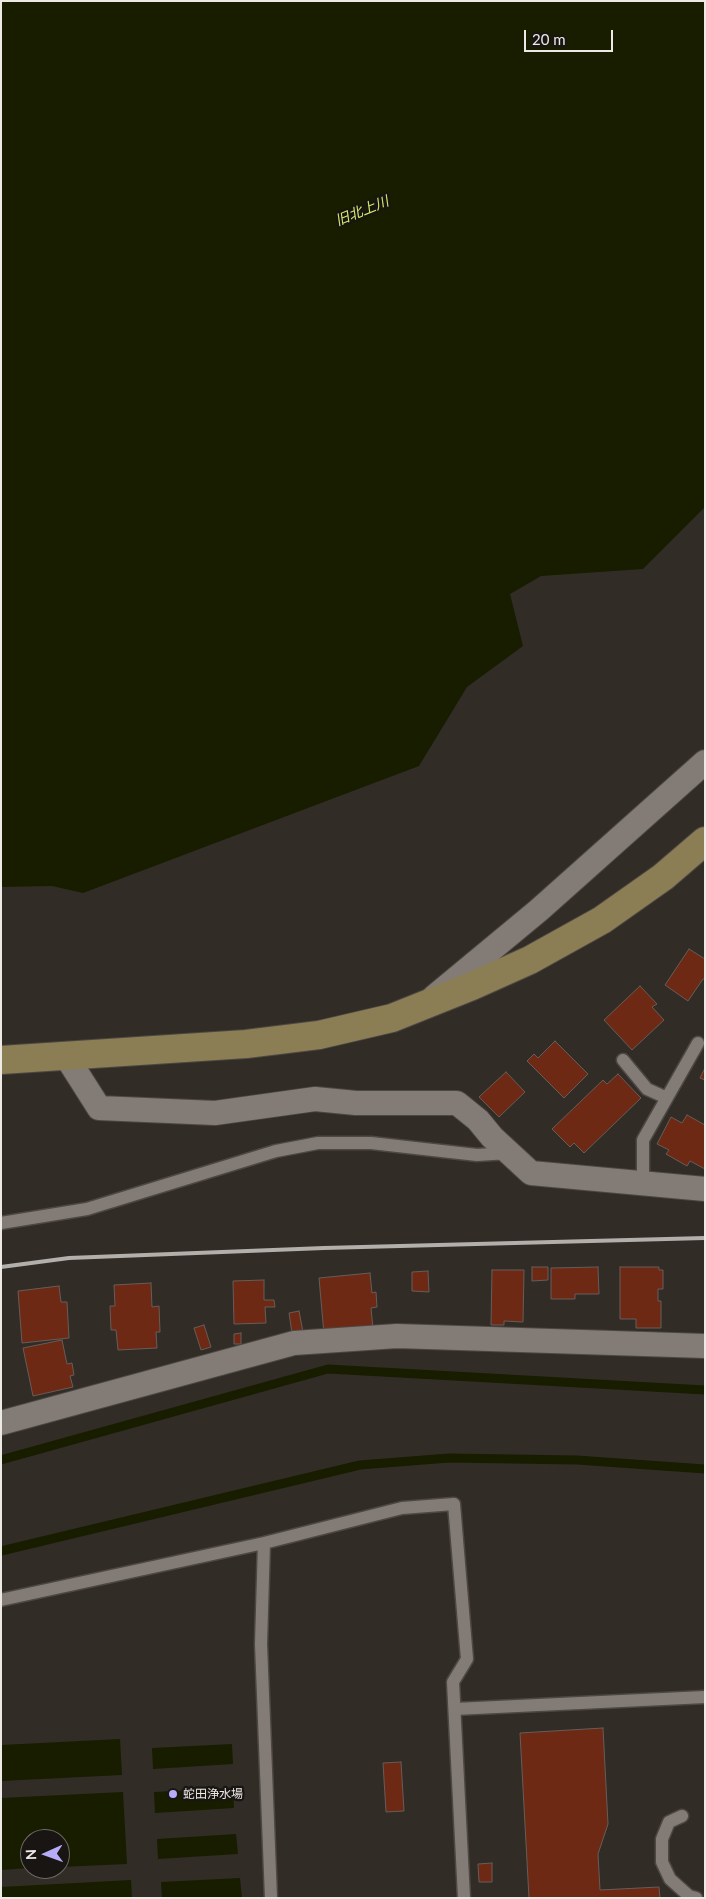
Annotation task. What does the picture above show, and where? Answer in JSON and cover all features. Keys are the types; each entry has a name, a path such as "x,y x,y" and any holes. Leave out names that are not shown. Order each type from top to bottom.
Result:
{"street":[{"path":"425,1004 539,910 705,762"},
{"path":"1,1060 246,1044 319,1035 392,1018 530,960 602,920 663,877 705,841"},
{"path":"66,1056 99,1108 215,1113 315,1099 356,1103 457,1103 478,1120 492,1137 531,1173 705,1189"},
{"path":"1,1423 294,1344 397,1336 705,1346"}],"lane":[{"path":"643,1183 643,1140 698,1043"},
{"path":"623,1060 647,1089 667,1098"},
{"path":"1,1222 87,1209 276,1151 318,1143 371,1143 477,1155 509,1153"},
{"path":"1,1600 264,1543 402,1508 454,1504 467,1659 454,1682 464,1898"},
{"path":"264,1543 261,1644 271,1898"},
{"path":"455,1709 705,1697"},
{"path":"682,1816 669,1822 662,1840 662,1862 670,1879 689,1896 696,1898"}],"water":[{"name":"旧北上川","path":"1,1 705,1 705,507 643,569 541,576 510,594 523,646 467,687 419,766 83,893 52,886 1,887"},
{"path":"120,1739 122,1775 1,1781 1,1745"},
{"path":"232,1744 233,1764 153,1769 152,1748"},
{"path":"233,1788 234,1808 155,1813 154,1792"},
{"path":"123,1792 127,1864 70,1867 70,1829 20,1829 20,1869 1,1870 1,1798"},
{"path":"236,1834 238,1854 158,1859 157,1839"},
{"path":"240,1878 242,1898 162,1898 161,1882"},
{"path":"131,1880 132,1898 1,1898 1,1887"}],"building":[{"path":"689,949 705,959 705,979 703,979 688,1001 665,985"},
{"path":"640,986 657,1004 652,1007 664,1020 632,1050 604,1020"},
{"path":"555,1041 588,1074 564,1098 527,1061 534,1054 538,1058"},
{"path":"705,1068 705,1080 700,1078"},
{"path":"506,1072 525,1092 499,1117 479,1097"},
{"path":"618,1074 641,1098 584,1153 574,1143 570,1147 552,1129 603,1080 607,1084"},
{"path":"687,1115 705,1125 705,1169 690,1161 687,1166 666,1154 669,1150 657,1144 671,1117 682,1123"},
{"path":"532,1267 548,1267 548,1280 532,1281"},
{"path":"598,1267 599,1294 575,1294 575,1299 551,1299 551,1268"},
{"path":"620,1267 659,1267 659,1270 663,1270 663,1289 658,1289 658,1301 661,1301 661,1328 636,1328 636,1319 620,1319"},
{"path":"492,1270 524,1270 523,1322 504,1321 504,1325 491,1325"},
{"path":"428,1271 429,1292 412,1291 412,1272"},
{"path":"370,1273 372,1293 376,1292 377,1307 371,1308 373,1329 324,1334 319,1278"},
{"path":"264,1280 264,1300 274,1300 275,1307 265,1307 266,1323 234,1324 233,1281"},
{"path":"151,1283 152,1307 159,1306 160,1332 156,1332 157,1348 118,1350 116,1330 111,1330 110,1306 115,1306 114,1285"},
{"path":"59,1286 61,1302 67,1302 69,1338 22,1343 18,1291"},
{"path":"299,1311 303,1332 292,1333 289,1313"},
{"path":"204,1325 211,1347 201,1350 194,1328"},
{"path":"241,1333 241,1344 234,1344 234,1334"},
{"path":"62,1340 67,1364 72,1363 74,1375 70,1376 73,1387 33,1396 23,1348"},
{"path":"603,1728 608,1824 598,1854 600,1890 659,1887 660,1898 529,1898 520,1733"},
{"path":"401,1762 404,1811 386,1812 383,1763"},
{"path":"492,1863 492,1882 479,1882 478,1864"}],"waterway":[{"path":"1,1460 328,1369 705,1390"},
{"path":"1,1551 360,1465 449,1458 577,1460 705,1469"}],"railway":[{"path":"1,1267 69,1258 324,1248 705,1238"}],"place":[{"name":"蛇田浄水場","path":"173,1794"}]}
